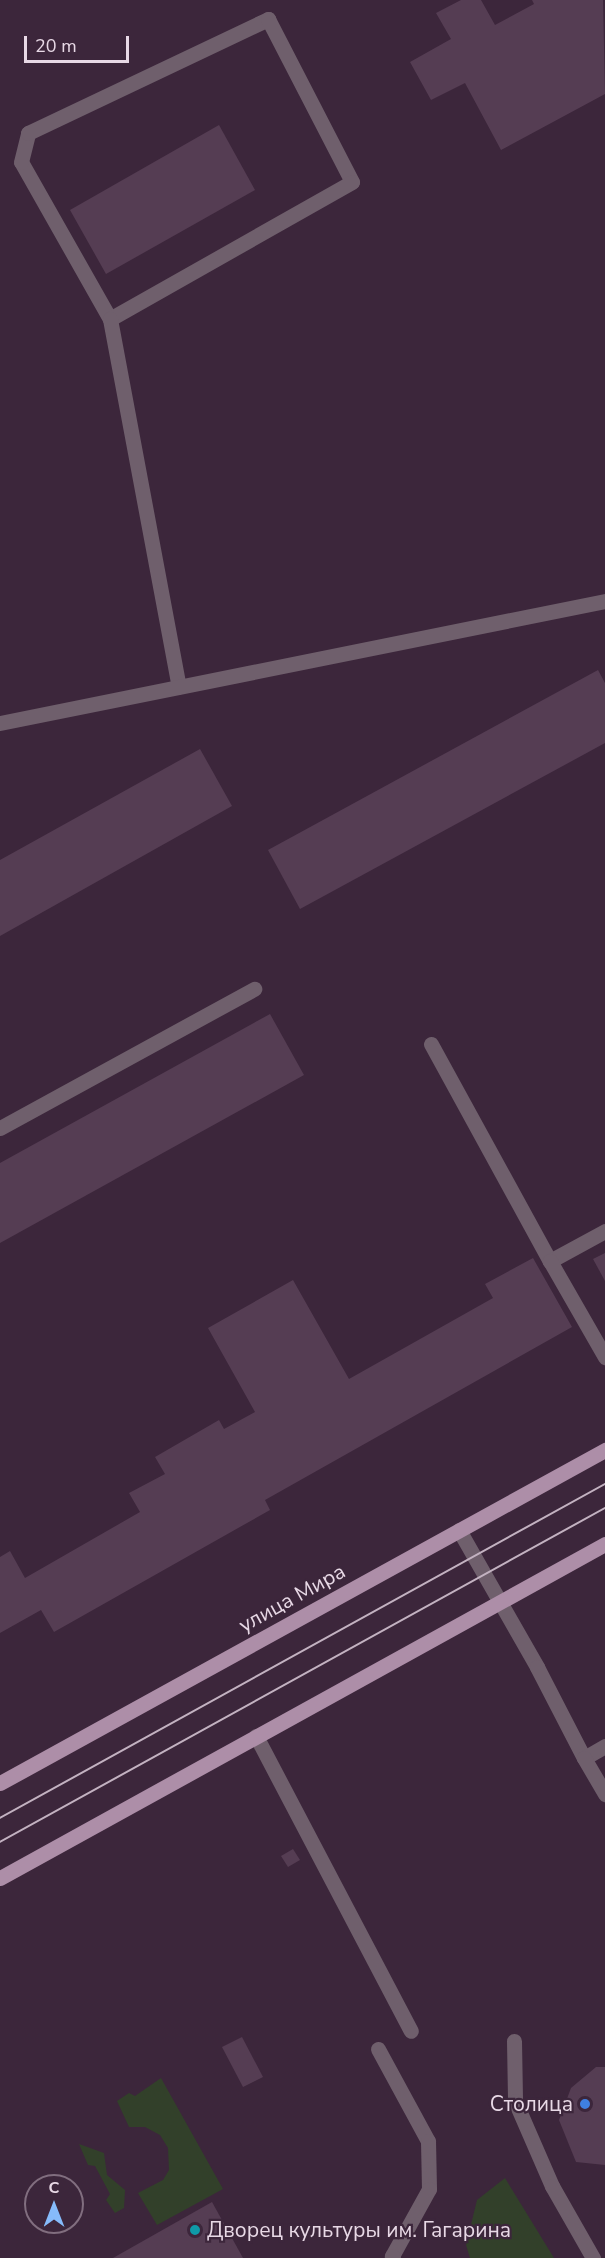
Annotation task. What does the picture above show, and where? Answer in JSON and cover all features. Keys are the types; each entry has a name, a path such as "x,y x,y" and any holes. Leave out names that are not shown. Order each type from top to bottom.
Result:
{"main road":[{"name":"улица Мира","path":"0,1783 605,1450"},
{"path":"0,1878 605,1544"}],"lane":[{"path":"110,319 352,182 268,19 28,132 21,162 110,319 179,687"},
{"path":"0,723 605,601"},
{"path":"0,1128 254,989"},
{"path":"431,1044 605,1357"},
{"path":"550,1261 605,1231"},
{"path":"459,1530 605,1794"},
{"path":"256,1736 411,2031"},
{"path":"584,1758 605,1746"},
{"path":"514,2041 515,2101 552,2186 593,2258"},
{"path":"378,2049 428,2141 429,2189 392,2256 393,2258"}],"green space":[{"path":"161,2078 223,2189 157,2225 138,2193 163,2180 169,2170 168,2148 160,2135 145,2127 129,2127 117,2101 129,2093 135,2096"},
{"path":"79,2144 104,2153 107,2175 125,2190 124,2208 115,2213 106,2200 110,2194 95,2166 88,2165"},
{"path":"505,2178 554,2258 470,2258 466,2245 477,2200"}],"building":[{"path":"461,0 481,0 495,25 534,4 532,0 603,0 605,94 501,150 465,83 431,100 410,62 451,39 436,13"},
{"path":"219,125 255,190 106,274 70,210"},
{"path":"598,670 605,683 605,743 300,909 268,850"},
{"path":"200,749 232,806 0,936 0,860"},
{"path":"270,1014 304,1075 0,1243 0,1163"},
{"path":"605,1253 605,1281 593,1259"},
{"path":"533,1258 572,1327 265,1500 270,1510 54,1632 41,1610 0,1633 0,1557 10,1551 25,1578 140,1512 129,1493 165,1474 155,1457 219,1420 224,1429 255,1412 208,1328 293,1280 349,1379 493,1298 485,1284"},
{"path":"293,1849 300,1860 288,1867 281,1856"},
{"path":"242,2037 263,2077 243,2087 222,2047"},
{"name":"Столица","path":"596,2067 605,2067 605,2165 576,2162 559,2120 571,2088"},
{"name":"Дворец культуры им. Гагарина","path":"212,2202 243,2258 113,2258"}],"tram line":[{"path":"0,1818 605,1484"},
{"path":"0,1842 605,1508"}],"place":[{"name":"Столица","path":"585,2104"},
{"name":"Дворец культуры им. Гагарина","path":"195,2230"}]}
